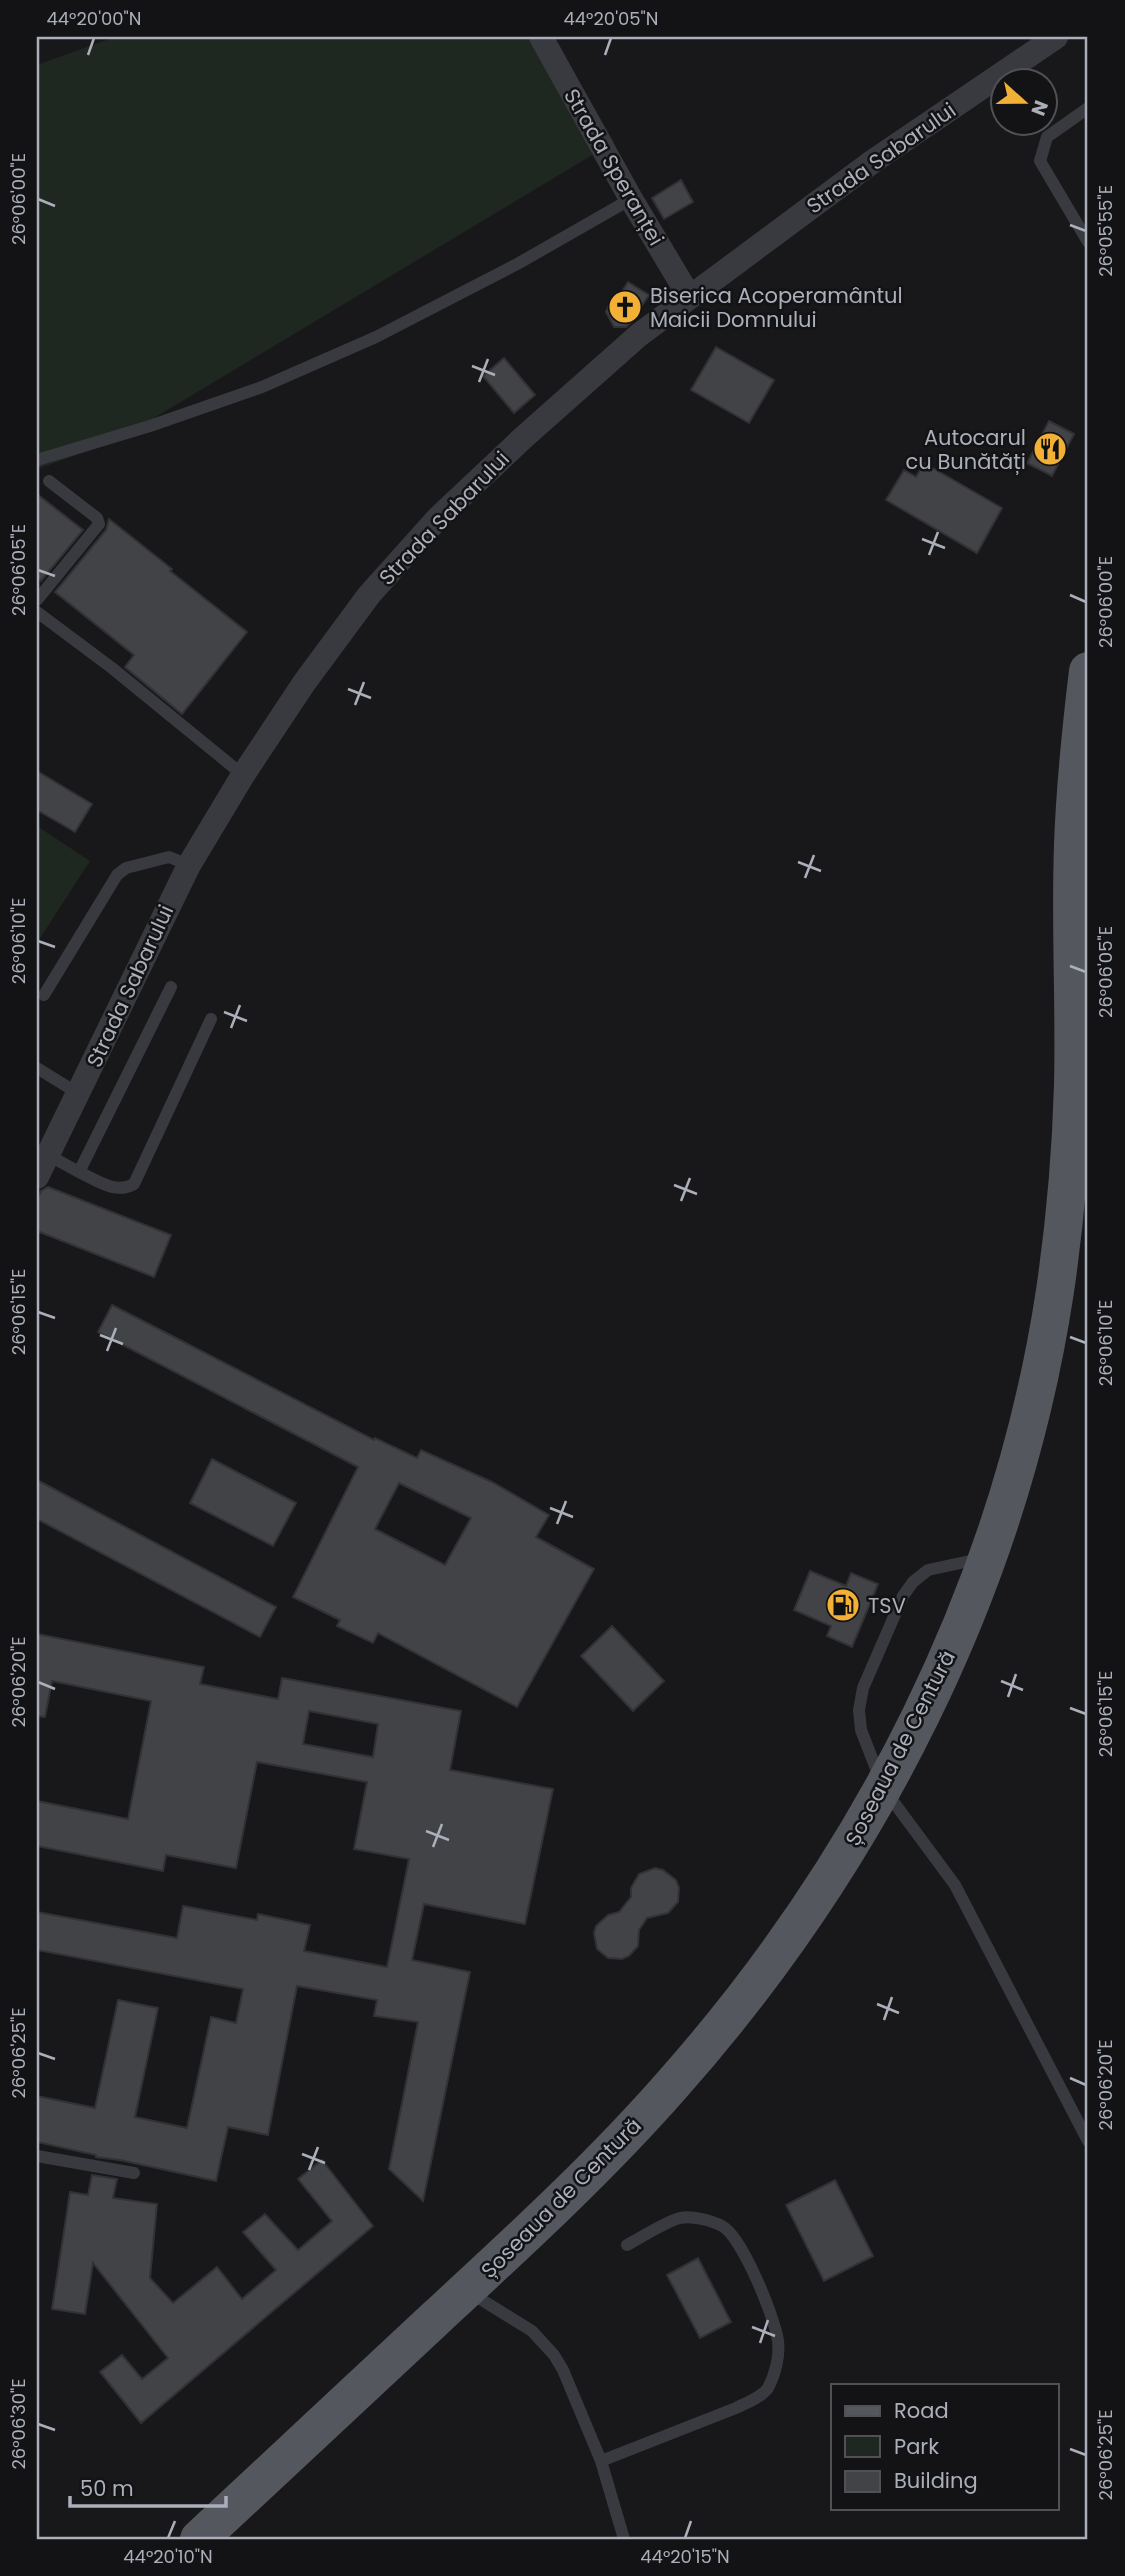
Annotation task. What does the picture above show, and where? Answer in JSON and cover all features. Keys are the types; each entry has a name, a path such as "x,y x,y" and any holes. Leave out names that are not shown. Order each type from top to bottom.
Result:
{"main road":[{"name":"Șoseaua de Centură","path":"199,2539 467,2291 597,2165 671,2086 727,2020 812,1906 884,1789 925,1708 968,1608 1013,1478 1039,1375 1070,1224 1081,1086 1077,773 1088,671"}],"street":[{"name":"Strada Speranței","path":"541,37 631,199 689,296"},
{"name":"Strada Sabarului","path":"42,1166 79,1094 158,925 189,865 243,775 303,683 369,595 438,518 639,335 689,296 872,162 1056,37"}],"lane":[{"path":"1088,108 1047,137 1040,161 1088,242"},
{"path":"37,460 150,426 262,387 376,337 519,263 631,199"},
{"path":"37,600 99,524 97,518 49,481"},
{"path":"37,612 112,668 243,775"},
{"path":"44,995 117,875 126,868 169,857 189,865"},
{"path":"79,1171 171,987"},
{"path":"42,1166 79,1171 116,1189 134,1184 211,1020"},
{"path":"37,1068 79,1094"},
{"path":"987,1558 928,1570 913,1582 903,1596 863,1688 859,1710 861,1730 884,1789 955,1885 1088,2141"},
{"path":"37,2156 134,2173"},
{"path":"601,2461 744,2404 767,2390 776,2367 779,2343 771,2310 737,2241 724,2226 694,2218 680,2218 627,2245"},
{"path":"467,2291 532,2332 554,2355 576,2395 601,2461 624,2539"}],"green space":[{"path":"115,37 553,37 614,142 114,442 37,469 37,65"},
{"path":"37,826 90,861 37,943"}],"building":[{"path":"681,180 693,202 664,219 652,198"},
{"name":"Biserica Acoperamântul Maicii Domnului","path":"628,282 649,295 635,319 626,327 614,327 606,312 610,302 617,299"},
{"path":"716,347 774,380 749,423 691,390"},
{"path":"504,358 535,395 514,413 483,376"},
{"name":"Autocarul cu Bunătăți","path":"1049,421 1074,434 1052,476 1027,463"},
{"path":"924,463 1002,508 977,553 886,500 904,470 916,477"},
{"path":"37,494 83,530 41,581 37,578"},
{"path":"109,519 247,632 182,714 125,667 134,655 55,592 106,530"},
{"path":"37,771 92,804 75,832 37,810"},
{"path":"48,1187 171,1235 154,1277 37,1231 37,1201 41,1191"},
{"path":"112,1305 374,1440 375,1438 417,1458 421,1450 492,1482 549,1515 536,1537 594,1569 517,1707 378,1633 373,1643 337,1626 340,1620 293,1597 358,1467 98,1332","holes":["399,1483 471,1518 445,1565 375,1529"]},
{"path":"212,1459 296,1503 273,1546 190,1503"},
{"path":"37,1480 276,1607 260,1637 37,1519"},
{"path":"810,1571 846,1586 851,1573 878,1584 852,1647 827,1636 831,1626 794,1610"},
{"path":"612,1626 664,1681 633,1711 581,1656"},
{"path":"37,1634 204,1667 200,1684 278,1699 282,1678 461,1711 450,1770 553,1789 525,1924 424,1904 412,1960 470,1972 423,2201 389,2169 418,2022 374,2016 377,2000 297,1986 268,2135 228,2127 216,2181 37,2142 37,2096 95,2108 118,2000 158,2008 135,2117 187,2128 211,2017 236,2023 243,1989 37,1950 37,1912 177,1938 183,1906 257,1920 258,1914 310,1925 304,1951 387,1967 409,1859 354,1849 367,1782 257,1762 236,1868 166,1855 163,1871 37,1846 37,1801 128,1819 151,1701 52,1681 45,1717 37,1716","holes":["309,1711 378,1724 373,1757 303,1744"]},
{"path":"655,1868 663,1870 676,1880 679,1888 678,1902 668,1913 647,1918 639,1930 638,1946 629,1956 622,1959 608,1958 597,1949 594,1933 596,1926 608,1915 619,1912 631,1897 631,1888 639,1874"},
{"path":"322,2160 373,2226 141,2423 100,2372 122,2355 142,2379 168,2358 93,2263 85,2314 52,2309 70,2192 88,2195 92,2175 117,2179 113,2198 157,2204 150,2278 173,2303 217,2267 242,2299 276,2270 243,2232 265,2214 298,2250 332,2221 298,2179"},
{"path":"835,2180 873,2256 824,2281 786,2205"},
{"path":"698,2258 731,2322 700,2338 667,2275"}],"place":[{"name":"Biserica Acoperamântul Maicii Domnului","path":"625,307"},
{"name":"Autocarul cu Bunătăți","path":"1050,449"},
{"name":"TSV","path":"843,1605"}]}
